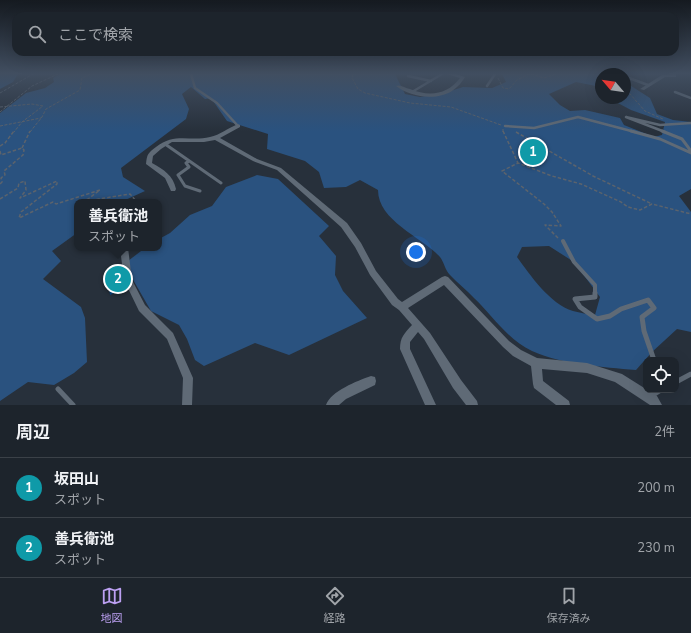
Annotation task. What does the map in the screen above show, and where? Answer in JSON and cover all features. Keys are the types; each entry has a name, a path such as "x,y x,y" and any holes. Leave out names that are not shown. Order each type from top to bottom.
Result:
{"street":[{"path":"420,93 439,95 443,93"},
{"path":"173,189 171,180 168,176 149,164 150,155 164,143 179,138 203,140 216,138 238,126"},
{"path":"216,138 255,160 279,169 344,225 377,278 395,302 402,307 427,336 457,384 473,405"},
{"path":"124,251 128,280 142,308 170,336 188,378 187,405"},
{"path":"402,307 445,280 506,344 517,353 536,363 587,368 606,374 618,378 654,397"},
{"path":"417,326 405,340 405,349 431,405"},
{"path":"536,363 538,384 565,405"},
{"path":"331,405 342,395 371,381"}],"lane":[{"path":"202,93 217,103 238,126"},
{"path":"677,93 691,98"},
{"path":"505,126 534,128 578,117 660,139 691,152"},
{"path":"691,123 660,125 626,117 682,139 691,152"},
{"path":"164,143 221,184"},
{"path":"188,161 186,163 190,167 178,175 185,186 200,191"},
{"path":"563,241 574,262 595,285 595,297 575,299 580,307 597,319 610,316 621,309 648,300 654,308 642,317 644,331 653,357"},
{"path":"679,380 691,374"},
{"path":"58,390 74,405"}],"path":[{"path":"0,112 24,93"},
{"path":"0,184 2,182 1,178 5,175 4,171 23,155 24,150 22,148 25,140 46,109 75,93"},
{"path":"365,93 410,103 451,107 505,126 554,155 652,204 691,214"},
{"path":"631,94 637,103 648,114 663,120"},
{"path":"0,107 32,104 43,106 22,122 5,143 0,146"},
{"path":"0,126 41,118"},
{"path":"505,126 502,130 509,141 511,150 518,163 552,176 581,184 621,202 628,207 640,210 652,204"},
{"path":"0,151 0,155 22,148"},
{"path":"518,163 502,171 552,212 561,226 545,225 563,241"},
{"path":"0,199 18,188 19,183 25,180 26,190 20,198 57,181 56,184 21,212 19,218 53,202 56,204 100,190 88,199"},
{"path":"99,199 119,194 130,194 134,199"}],"shaded area":[{"path":"26,93 183,93 182,94 189,109 186,119 121,168 123,177 145,191 128,199 74,199 74,235 52,251 61,261 43,279 81,307 85,318 87,362 74,373 54,385 28,382 0,401 0,113"},
{"path":"198,93 404,93 420,97 442,93 551,93 549,94 560,105 570,111 585,110 620,118 624,125 654,137 662,135 665,122 631,110 620,104 631,104 631,93 642,93 650,98 657,114 673,120 691,122 691,189 679,196 691,212 691,332 677,329 648,357 643,357 643,362 636,370 570,362 544,356 532,351 508,334 448,273 440,257 393,220 385,211 380,201 378,190 360,180 346,187 324,188 319,172 305,161 267,149 268,134 227,121 211,98 205,99","holes":["549,246 574,262 600,297 595,315 573,311 556,302 549,296 517,257 522,247"]},
{"path":"257,175 278,179 329,226 319,236 336,256 335,275 343,291 367,318 289,355 255,343 204,366 195,360 187,339 179,325 151,311 124,264 141,251 162,251 162,237 170,233 190,215 212,206 226,187"},
{"path":"121,270 128,286 110,295 109,283 111,277"}],"place":[{"name":"坂田山","path":"533,152"},
{"name":"善兵衛池","path":"118,279"}]}
